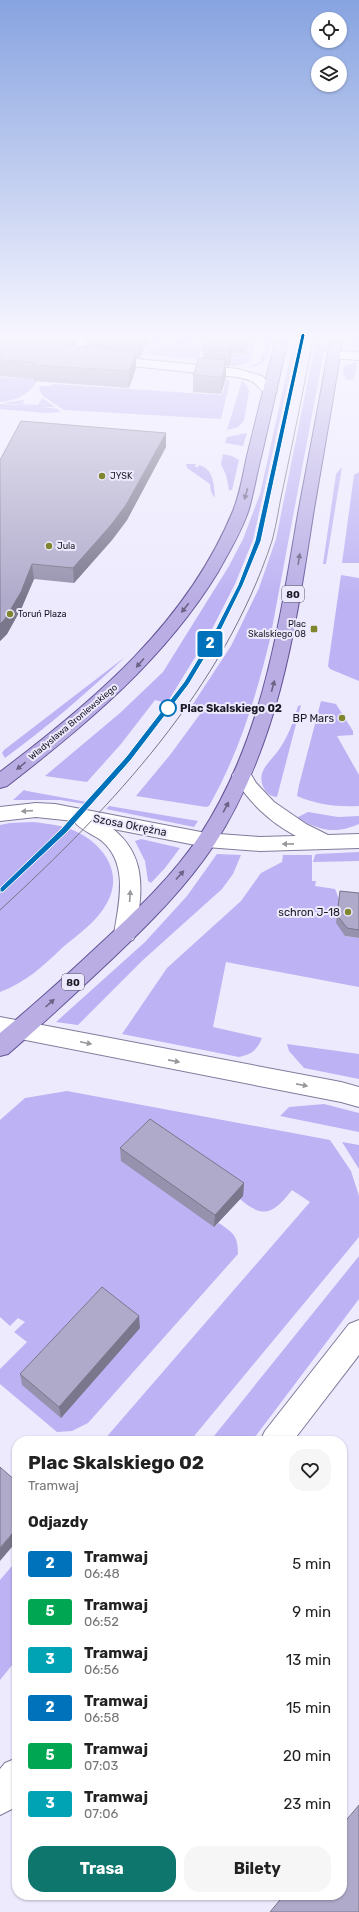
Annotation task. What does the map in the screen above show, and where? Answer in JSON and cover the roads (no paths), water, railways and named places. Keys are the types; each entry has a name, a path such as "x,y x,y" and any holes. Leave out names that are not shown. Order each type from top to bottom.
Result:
{"main road":[{"name":"Władysława Broniewskiego","path":"0,782 89,711 135,669 190,602 213,567 235,526 241,510 262,424"},
{"name":"80","path":"0,1047 10,1028 125,934 185,870 218,822 242,775 258,737 274,686 296,578 322,424"}],"street":[{"path":"242,775 250,790 275,815 290,825 327,843"},
{"name":"Szosa Okrężna","path":"0,814 36,810 55,811 206,840 257,844 359,842"},
{"name":"Szosa Okrężna","path":"55,811 91,824 118,844 125,856 130,869 131,885 125,934"},
{"path":"10,1028 353,1094"},
{"path":"279,1436 359,1333"},
{"path":"0,1797 12,1781"}],"tram line":[{"path":"0,890 80,813 153,730 185,685 214,637 239,588 259,536 268,502 284,424"},
{"name":"2","path":"0,890 24,869 79,815 154,728 187,682 216,634 240,585 258,541 284,424"},
{"path":"0,910 42,870 123,787 160,742 194,695 225,646 251,595 272,541 296,424"}],"place":[{"name":"JYSK","path":"102,476"},
{"name":"Jula","path":"49,546"},
{"name":"Toruń Plaza","path":"10,614"},
{"name":"Plac Skalskiego 08","path":"314,629"},
{"name":"Plac Skalskiego 02","path":"168,708"},
{"name":"BP Mars","path":"342,718"},
{"name":"schron J-18","path":"348,912"}]}
